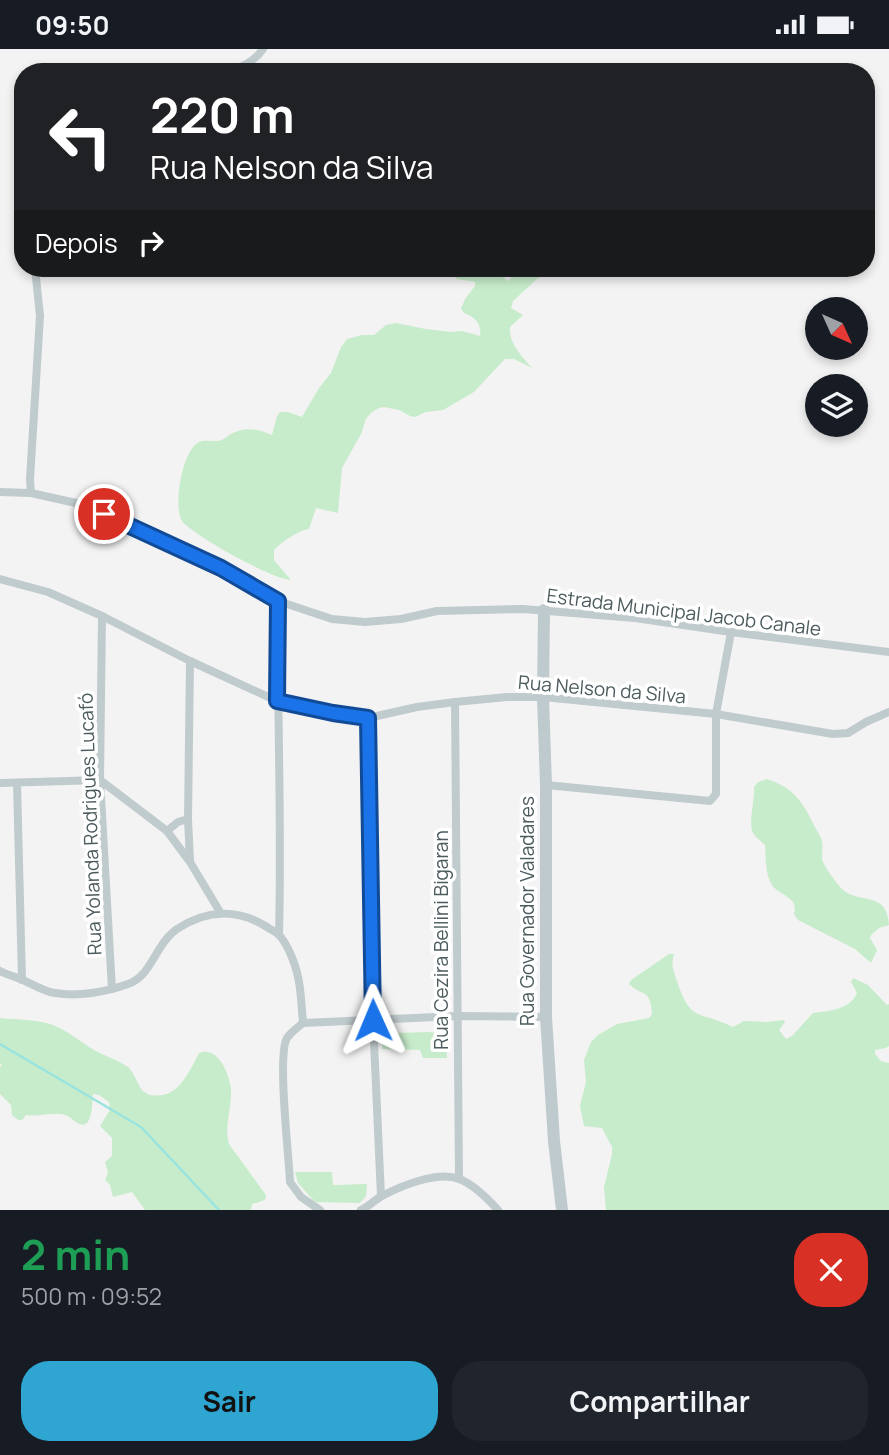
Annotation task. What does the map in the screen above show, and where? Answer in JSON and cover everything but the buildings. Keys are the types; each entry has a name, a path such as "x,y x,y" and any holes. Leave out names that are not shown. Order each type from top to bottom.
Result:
{"street":[{"path":"247,63 263,49"},
{"path":"31,493 40,316 36,277"},
{"name":"Estrada Municipal Jacob Canale","path":"0,492 31,493 85,505 221,568 278,601 332,619 365,622 401,619 437,611 544,610 635,618 889,652"},
{"name":"Rua Nelson da Silva","path":"0,579 48,592 277,701 328,713 368,718 455,702 543,697 716,714 833,734 848,733 889,712"},
{"path":"278,601 281,875 279,935"},
{"name":"Rua Governador Valadares","path":"544,610 546,1017 554,1141 562,1210"},
{"name":"Rua Yolanda Rodrigues Lucafó","path":"102,616 100,779 111,989"},
{"path":"546,785 710,801 716,794 716,714 732,632"},
{"path":"190,661 190,862"},
{"name":"Rua Cezira Bellini Bigaran","path":"455,702 458,1178"},
{"path":"368,718 373,1020 381,1196"},
{"path":"0,783 100,779 167,831 190,862 220,912"},
{"path":"17,783 22,979"},
{"path":"167,831 178,822 188,819"},
{"path":"0,971 52,993 79,994 111,989 142,977 157,950 177,929 220,912 236,913 279,935 292,958 299,980 303,1023"},
{"path":"320,1210 301,1197 290,1182 283,1067 284,1045 288,1035 303,1023 458,1016 546,1017"},
{"path":"361,1210 381,1196 410,1183 438,1177 458,1178 484,1195 498,1210"}],"green space":[{"path":"455,277 503,277 508,281 512,277 540,277 513,301 511,308 523,315 510,327 511,339 532,368 514,359 505,359 474,392 443,410 426,412 415,417 384,407 371,413 342,468 338,513 316,508 309,529 290,537 274,550 274,560 291,580 268,573 234,556 182,521 178,504 180,481 187,459 196,444 222,440 236,431 246,429 272,435 280,412 302,417 331,373 347,339 374,335 386,325 396,323 426,329 462,331 480,336 477,321 461,309 475,282"},
{"path":"767,779 784,787 802,803 821,839 823,861 842,889 849,894 878,902 887,914 889,925 879,928 870,938 877,950 871,963 855,949 798,920 794,914 794,903 772,885 767,871 765,845 753,833 751,823 754,787 758,782"},
{"path":"669,954 674,954 674,973 682,995 692,1010 733,1027 744,1021 784,1020 779,1030 786,1039 813,1013 838,1009 854,999 857,993 851,982 853,978 868,985 889,1004 889,1046 875,1050 875,1054 881,1061 889,1063 889,1210 606,1210 604,1187 612,1147 602,1128 584,1126 580,1106 586,1082 584,1060 591,1042 598,1035 617,1024 649,1018 652,1014 650,1000 629,984"},
{"path":"0,1018 59,1027 94,1050 128,1067 143,1091 151,1095 168,1093 175,1089 187,1076 199,1053 212,1053 221,1062 230,1083 227,1130 229,1144 266,1195 265,1200 252,1204 251,1210 145,1210 132,1192 113,1197 110,1185 105,1180 108,1173 105,1162 112,1156 112,1138 100,1126 110,1110 109,1102 93,1094 91,1116 86,1124 82,1125 61,1114 26,1115 22,1120 18,1120 12,1115 11,1105 0,1094"},
{"path":"392,1033 441,1033 446,1040 447,1058 423,1058 420,1050 382,1049 383,1042"},
{"path":"295,1172 332,1172 333,1185 367,1184 366,1196 360,1203 315,1202 298,1183"}],"waterway":[{"path":"0,1044 141,1127 219,1210"}],"route":[{"path":"104,514 221,568 278,601 277,701 368,718 373,1020"}]}
